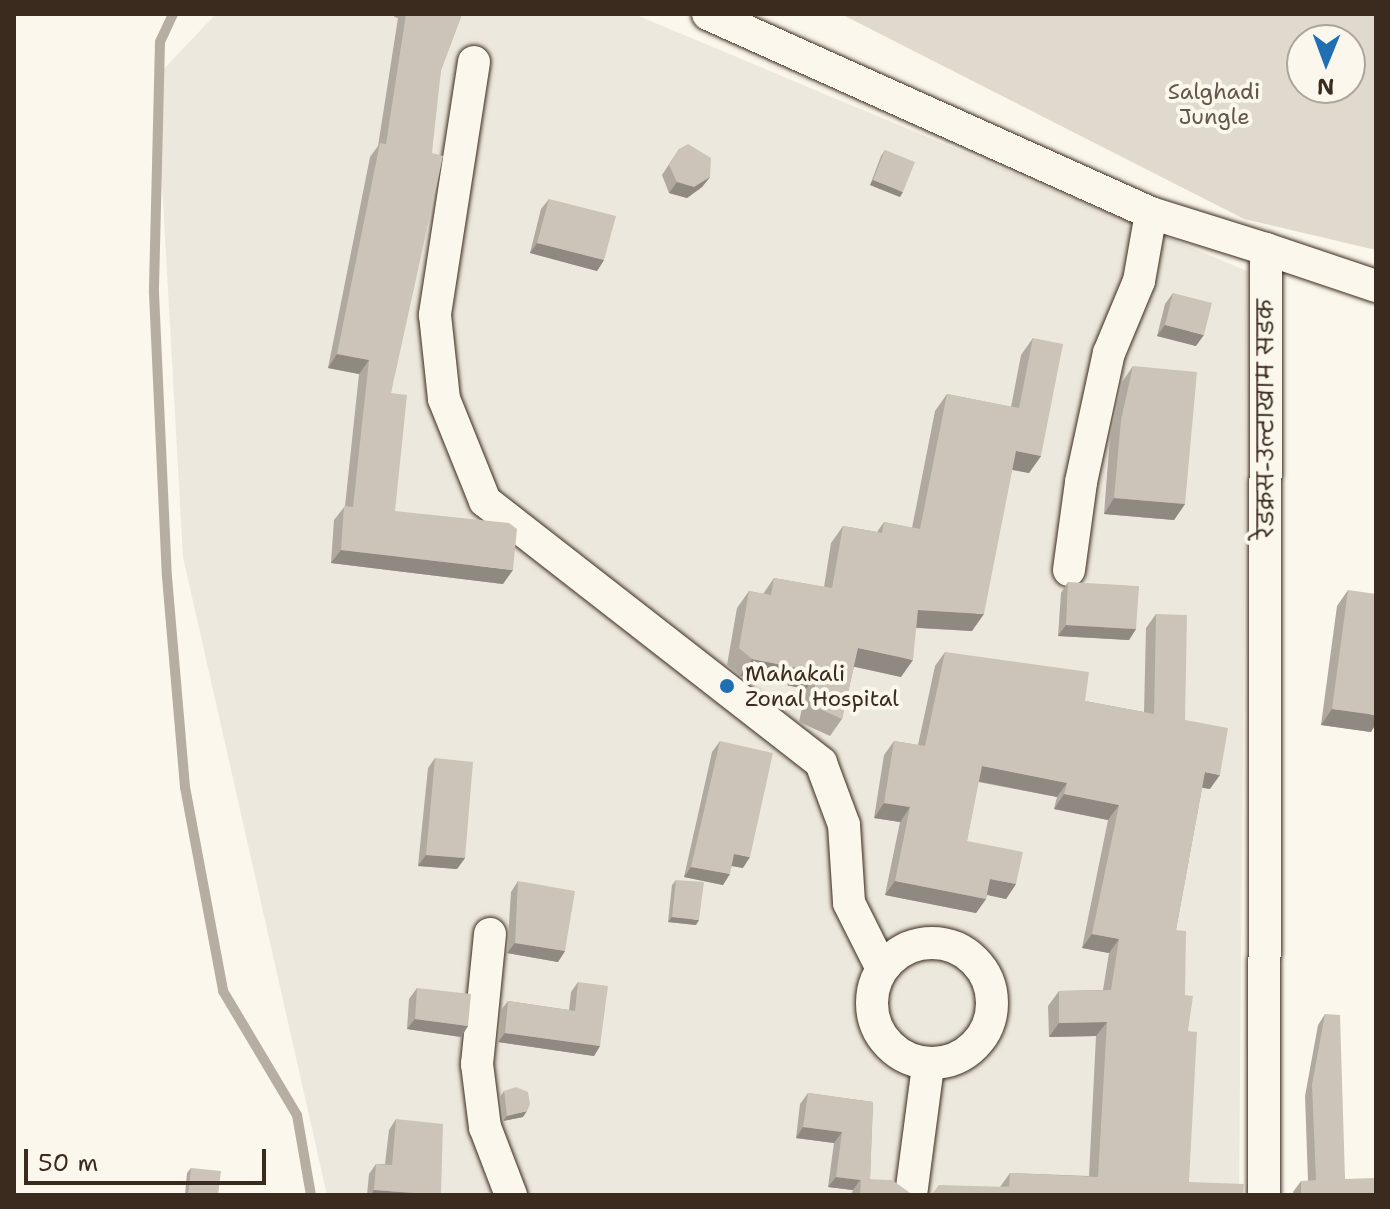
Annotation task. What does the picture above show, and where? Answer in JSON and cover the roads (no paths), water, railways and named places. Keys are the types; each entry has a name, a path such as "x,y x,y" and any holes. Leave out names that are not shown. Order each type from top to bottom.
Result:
{"street":[{"path":"708,14 1151,213 1376,286"},
{"path":"474,62 435,315 444,399 485,501 821,763 844,825 849,903 881,967"},
{"path":"1069,570 1081,482 1109,353 1139,281 1151,213"},
{"name":"रेडक्रस-उल्टाखाम सडक","path":"1264,1195 1266,249"},
{"path":"490,934 477,1064 485,1127 511,1195"},
{"path":"916,943 959,946 989,976 993,1019 969,1054 928,1066 888,1048 869,1009 881,967 916,943"},
{"path":"911,1195 928,1066"}],"waterway":[{"path":"173,14 160,42 154,293 167,577 185,787 223,991 297,1115 311,1195"}],"place":[{"name":"Mahakali Zonal Hospital","path":"727,686"}],"park label":[{"name":"Salghadi Jungle","path":"1214,104"}]}
